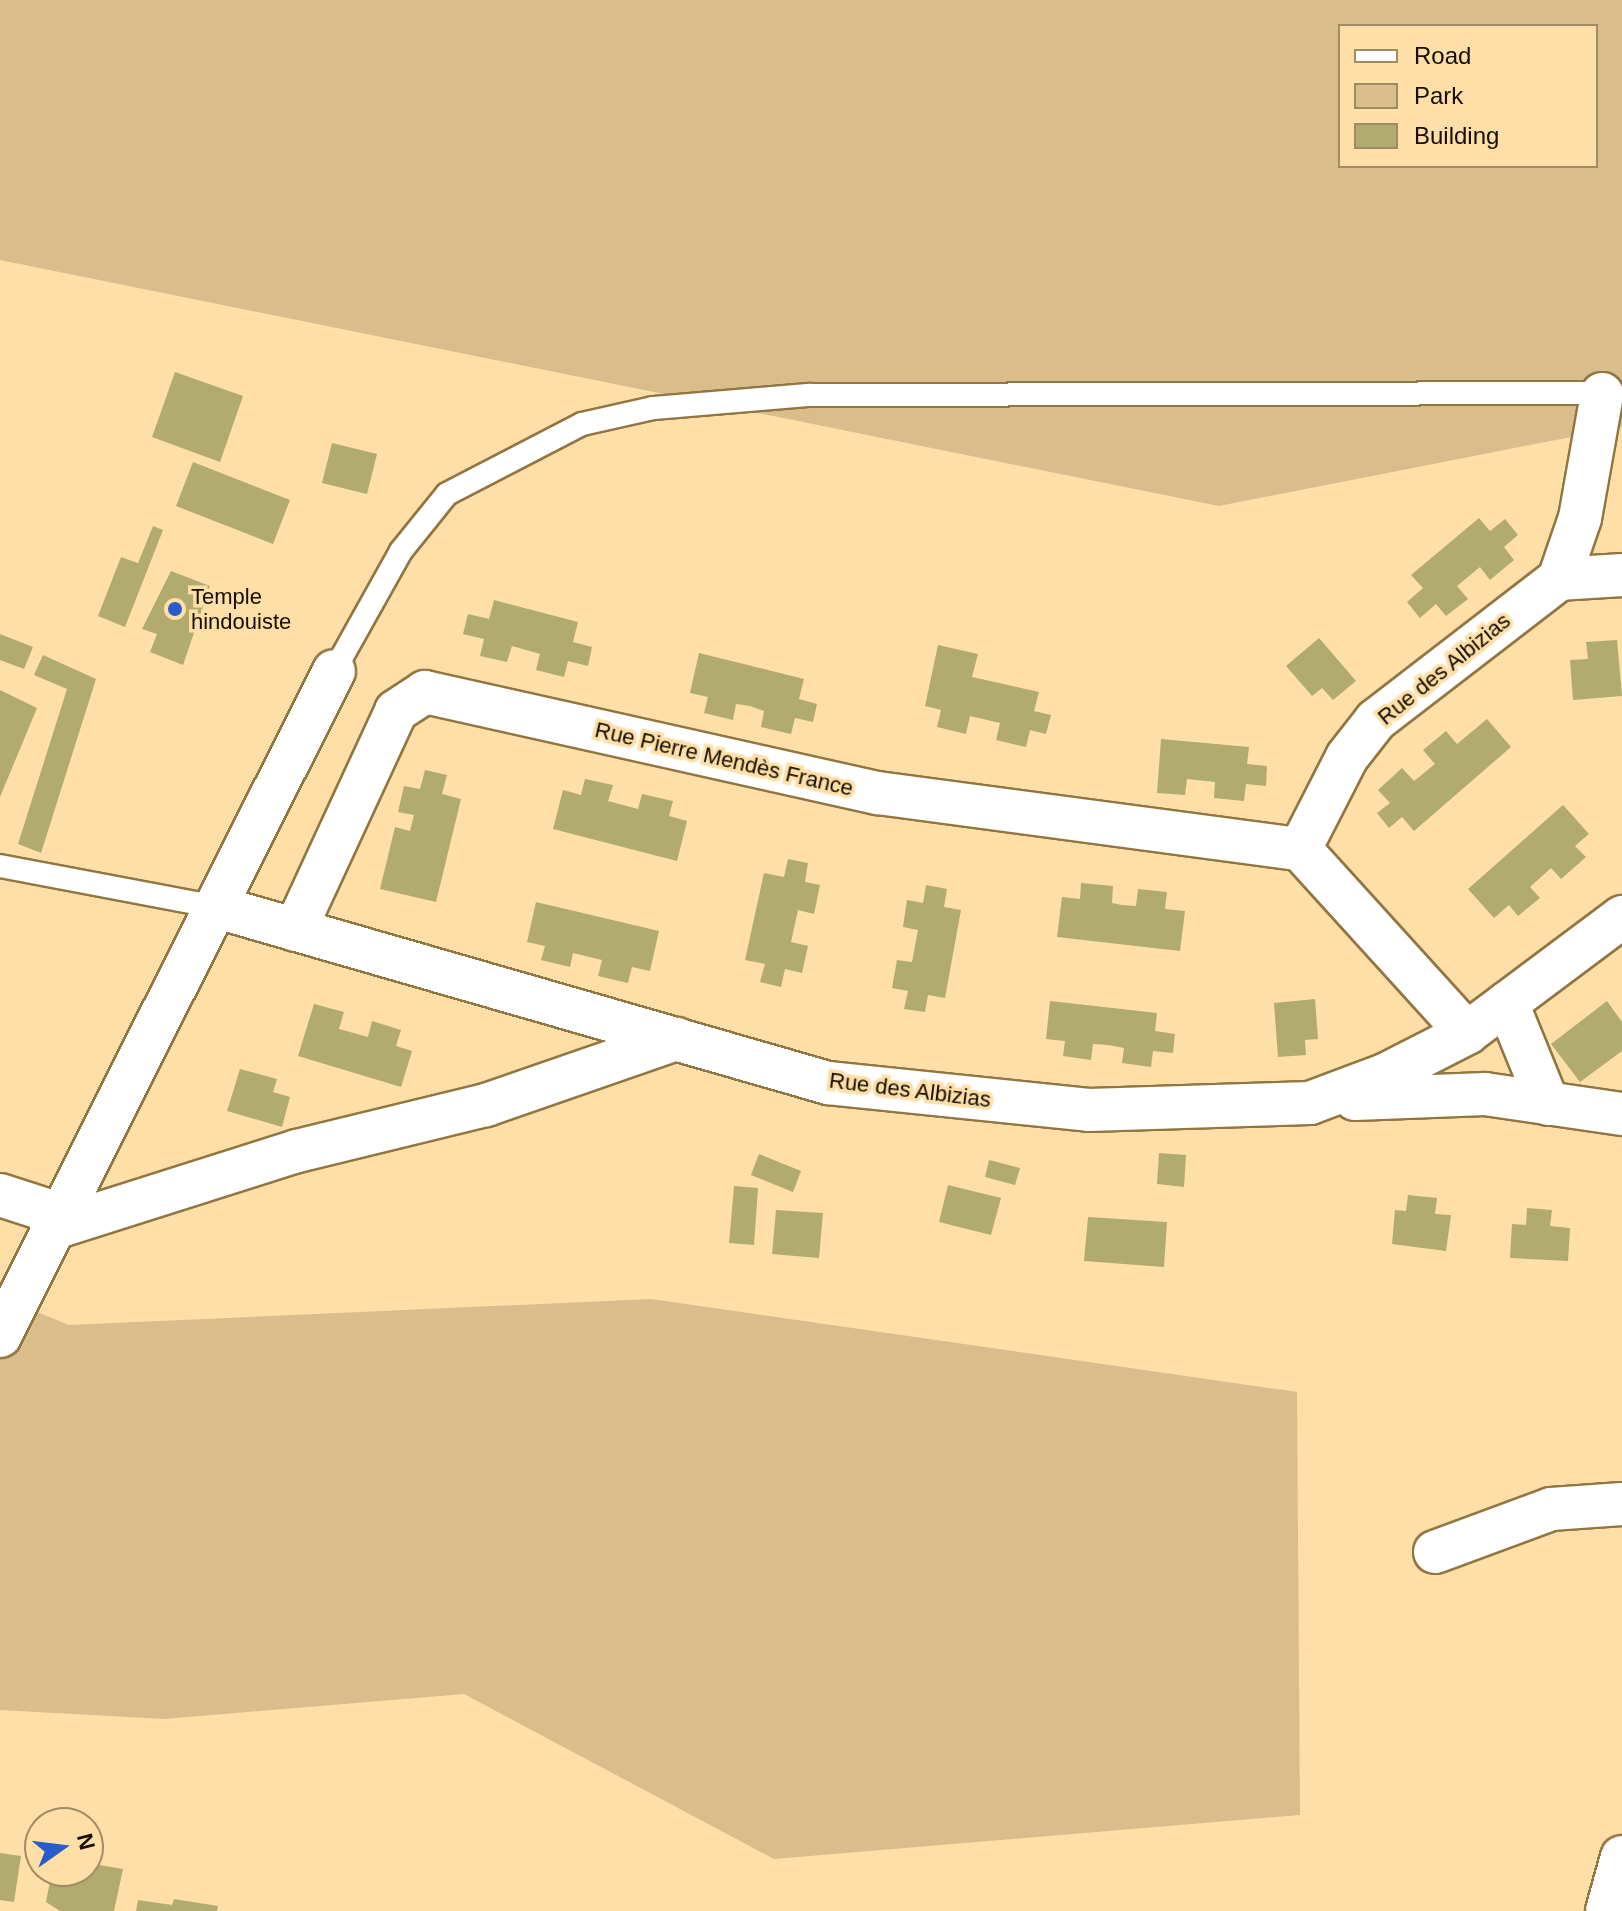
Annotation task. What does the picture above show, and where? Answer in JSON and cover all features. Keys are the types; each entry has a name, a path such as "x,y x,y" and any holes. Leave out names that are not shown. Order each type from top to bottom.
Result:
{"street":[{"path":"1612,392 1580,518 1559,579 1622,575"},
{"name":"Rue des Albizias","path":"1300,849 1347,757 1376,720 1559,579"},
{"path":"0,1336 334,671"},
{"name":"Rue Pierre Mendès France","path":"295,930 396,711 425,692 878,793 1300,849"},
{"path":"1300,849 1467,1033"},
{"name":"Rue des Albizias","path":"217,907 828,1083 1089,1110 1310,1103 1387,1074 1467,1033 1622,917"},
{"path":"1507,1003 1548,1104"},
{"path":"0,1195 55,1222 297,1151 486,1105 677,1039"},
{"path":"1310,1103 1485,1094 1622,1114"},
{"path":"1435,1552 1551,1509 1622,1504"},
{"path":"1607,1911 1622,1857"}],"lane":[{"path":"334,671 401,551 447,494 582,424 639,411 808,395 1612,392"},
{"path":"0,866 217,907"}],"green space":[{"path":"0,0 1622,0 1622,427 1219,506 0,260"},
{"path":"0,1297 69,1325 651,1299 1297,1392 1300,1815 774,1859 464,1694 164,1719 0,1710"}],"building":[{"path":"175,372 243,396 220,462 152,437"},
{"path":"332,443 377,454 367,494 322,483"},
{"path":"193,462 290,500 273,544 176,506"},
{"path":"1479,518 1490,531 1505,519 1518,535 1504,547 1514,560 1490,580 1480,567 1457,586 1468,599 1446,616 1436,604 1420,618 1407,602 1423,588 1411,575"},
{"path":"153,526 163,530 125,627 98,616 121,557 138,563"},
{"name":"Temple hindouiste","path":"171,571 210,586 183,665 150,652 157,634 142,629"},
{"path":"494,600 578,622 573,642 592,647 588,666 568,661 564,677 536,670 540,654 512,646 507,662 480,656 484,639 463,634 468,614 489,619"},
{"path":"0,634 33,647 24,669 0,660"},
{"path":"1319,638 1356,681 1333,700 1322,688 1312,696 1286,666"},
{"path":"1617,640 1622,696 1573,700 1570,660 1588,659 1586,642"},
{"path":"938,645 978,654 972,677 1039,692 1034,711 1051,715 1046,734 1030,730 1026,747 996,740 1000,723 970,716 966,734 937,727 941,710 925,706"},
{"path":"699,653 804,679 799,699 817,704 813,722 795,718 791,734 761,727 764,711 750,706 736,704 733,720 704,713 708,697 690,693"},
{"path":"43,655 96,679 41,853 18,844 67,689 34,675"},
{"path":"0,690 37,708 0,797"},
{"path":"1487,719 1511,747 1414,831 1402,817 1389,828 1377,813 1390,803 1378,790 1402,768 1414,781 1435,764 1423,750 1446,731 1457,744"},
{"path":"1161,739 1249,747 1247,764 1267,766 1266,786 1246,784 1244,801 1214,798 1215,782 1187,779 1185,795 1157,793"},
{"path":"425,770 447,775 442,794 461,799 436,902 380,889 395,827 410,831 414,815 398,812 404,786 420,789"},
{"path":"585,779 613,785 608,801 638,809 642,794 673,801 669,816 687,821 677,861 553,829 563,790 581,795"},
{"path":"1563,805 1589,834 1575,846 1586,857 1561,879 1551,868 1530,887 1540,898 1518,916 1509,905 1494,918 1468,889"},
{"path":"788,859 808,863 805,882 820,885 814,914 798,910 791,942 808,946 802,973 785,969 781,987 760,982 765,964 745,960 764,873 784,877"},
{"path":"1081,883 1113,886 1112,903 1122,905 1136,906 1138,889 1167,892 1165,909 1185,911 1180,951 1057,937 1062,897 1080,899"},
{"path":"926,885 947,889 944,907 961,910 945,998 928,995 925,1012 904,1009 908,991 892,988 897,960 912,962 918,930 903,927 907,900 923,903"},
{"path":"536,902 659,931 650,971 632,967 628,983 598,976 602,960 573,953 570,967 541,960 545,946 527,942"},
{"path":"1315,999 1318,1039 1305,1040 1306,1055 1278,1057 1274,1003"},
{"path":"1050,1001 1157,1013 1155,1031 1175,1034 1173,1053 1153,1051 1151,1067 1122,1063 1124,1048 1108,1045 1093,1044 1091,1060 1063,1056 1065,1041 1046,1039"},
{"path":"1607,1001 1622,1022 1622,1051 1580,1082 1551,1044"},
{"path":"314,1004 344,1012 339,1029 368,1037 372,1021 401,1030 396,1046 412,1051 401,1087 298,1056"},
{"path":"240,1069 277,1079 273,1092 290,1097 282,1127 227,1111"},
{"path":"1159,1153 1186,1155 1184,1187 1157,1184"},
{"path":"759,1154 801,1171 793,1192 751,1175"},
{"path":"989,1160 1020,1168 1015,1185 985,1177"},
{"path":"948,1185 1001,1198 991,1235 939,1222"},
{"path":"734,1186 758,1188 754,1245 729,1243"},
{"path":"1408,1195 1437,1198 1435,1214 1451,1215 1446,1251 1392,1244 1395,1210 1406,1211"},
{"path":"1527,1208 1552,1210 1550,1226 1570,1228 1568,1261 1510,1258 1512,1224 1526,1225"},
{"path":"776,1210 823,1213 819,1258 772,1254"},
{"path":"1088,1217 1167,1222 1164,1267 1084,1261"},
{"path":"0,1853 21,1856 14,1902 0,1900"},
{"path":"104,1866 123,1869 114,1911 60,1911 46,1902 49,1887 104,1887"},
{"path":"174,1899 218,1906 217,1911 136,1911 138,1900 172,1905"}],"place":[{"name":"Temple hindouiste","path":"175,609"}]}
